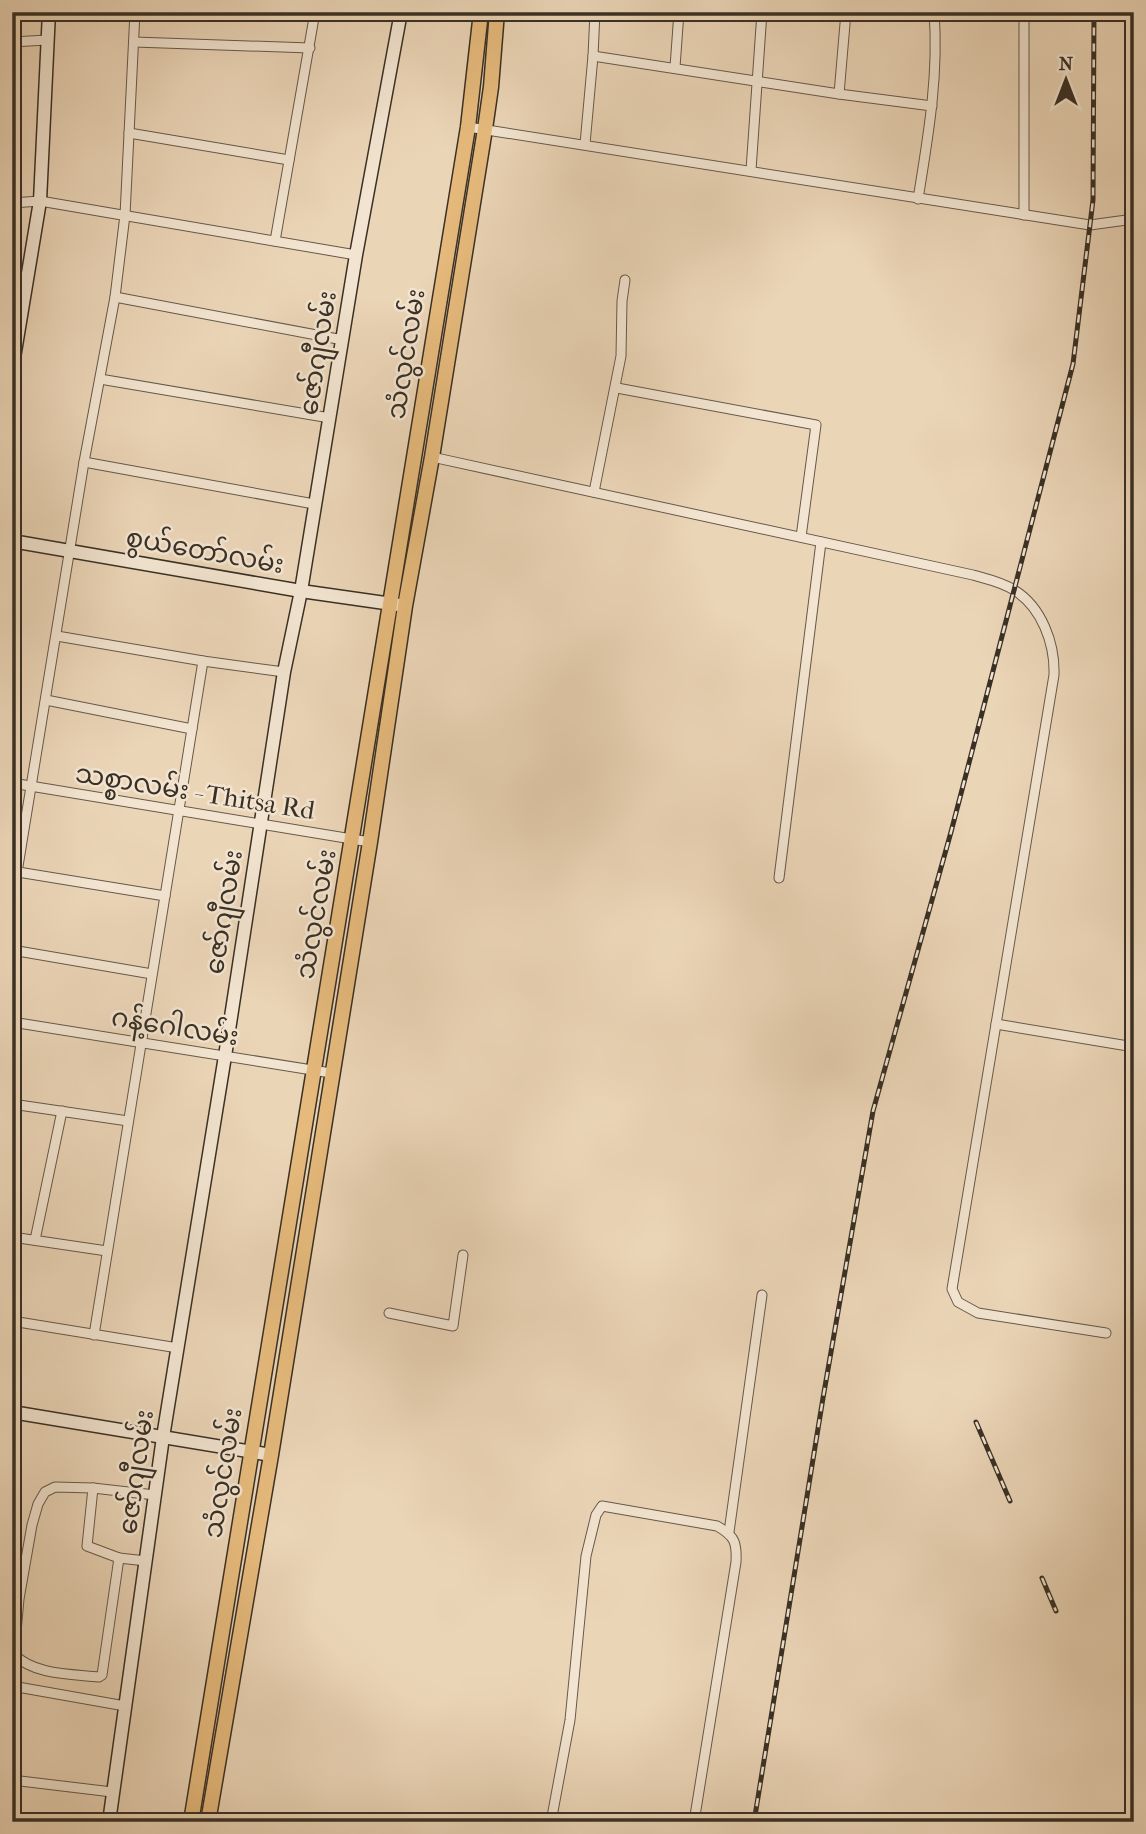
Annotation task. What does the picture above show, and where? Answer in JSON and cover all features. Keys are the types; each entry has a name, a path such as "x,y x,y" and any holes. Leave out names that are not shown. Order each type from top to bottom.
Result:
{"main road":[{"name":"သံလွင်လမ်း","path":"191,1822 468,127 481,12"},
{"name":"သံလွင်လမ်း","path":"208,1822 271,1455 370,842 405,606 485,129 497,12"},
{"path":"428,370 445,373"},
{"path":"284,1258 301,1262"},
{"path":"211,1696 229,1700"}],"street":[{"path":"12,370 40,201 48,12"},
{"path":"12,903 84,462 115,297 125,215 135,12"},
{"path":"275,242 315,12"},
{"name":"ဇော်ဂျီလမ်း","path":"108,1822 163,1437 284,672 301,591 356,255 401,12"},
{"path":"584,144 595,12"},
{"path":"675,67 679,12"},
{"path":"751,170 762,12"},
{"path":"839,94 846,12"},
{"path":"918,199 932,106 936,40 934,12"},
{"path":"1024,12 1024,215"},
{"path":"12,41 47,40"},
{"path":"134,42 310,48"},
{"path":"593,56 932,106"},
{"path":"468,127 1090,225 1134,219"},
{"path":"129,133 289,160"},
{"path":"12,203 40,201 356,255"},
{"path":"594,492 617,388 625,279"},
{"path":"115,297 343,340"},
{"path":"100,379 330,418"},
{"path":"617,388 816,425 801,537"},
{"path":"432,457 998,582 1014,590 1031,605 1048,633 1053,649 1054,675 954,1275 954,1296 958,1302 978,1313 1106,1333"},
{"path":"84,462 314,504"},
{"name":"စွယ်တော်လမ်း","path":"12,541 301,591 405,606"},
{"path":"779,878 821,542"},
{"path":"57,636 284,672"},
{"path":"94,1335 203,661"},
{"path":"46,700 192,729"},
{"name":"သစ္စာလမ်း - Thitsa Rd","path":"12,783 370,842"},
{"path":"18,872 165,896"},
{"path":"12,950 152,974"},
{"name":"ဂန့်ဂေါလမ်း","path":"12,1022 331,1073"},
{"path":"996,1024 1134,1047"},
{"path":"12,1104 128,1121"},
{"path":"36,1240 62,1111"},
{"path":"12,1237 107,1251"},
{"path":"389,1313 453,1326 463,1255"},
{"path":"694,1822 736,1562 736,1546 729,1532 762,1295"},
{"path":"12,1321 178,1348"},
{"path":"13,1414 271,1455"},
{"path":"119,1558 102,1675 99,1677 54,1671 21,1662 13,1650 19,1599 32,1525 38,1504 46,1492 55,1487 93,1488 155,1495"},
{"path":"93,1488 87,1546 119,1558 146,1561"},
{"path":"551,1822 570,1720 586,1556 596,1515 602,1506 717,1526 729,1532"},
{"path":"12,1686 125,1706"},
{"path":"12,1780 113,1792"}],"railway":[{"path":"754,1822 873,1111 951,832 1073,364 1093,200 1094,12"},
{"path":"976,1422 1010,1501"},
{"path":"1042,1578 1056,1611"}]}
